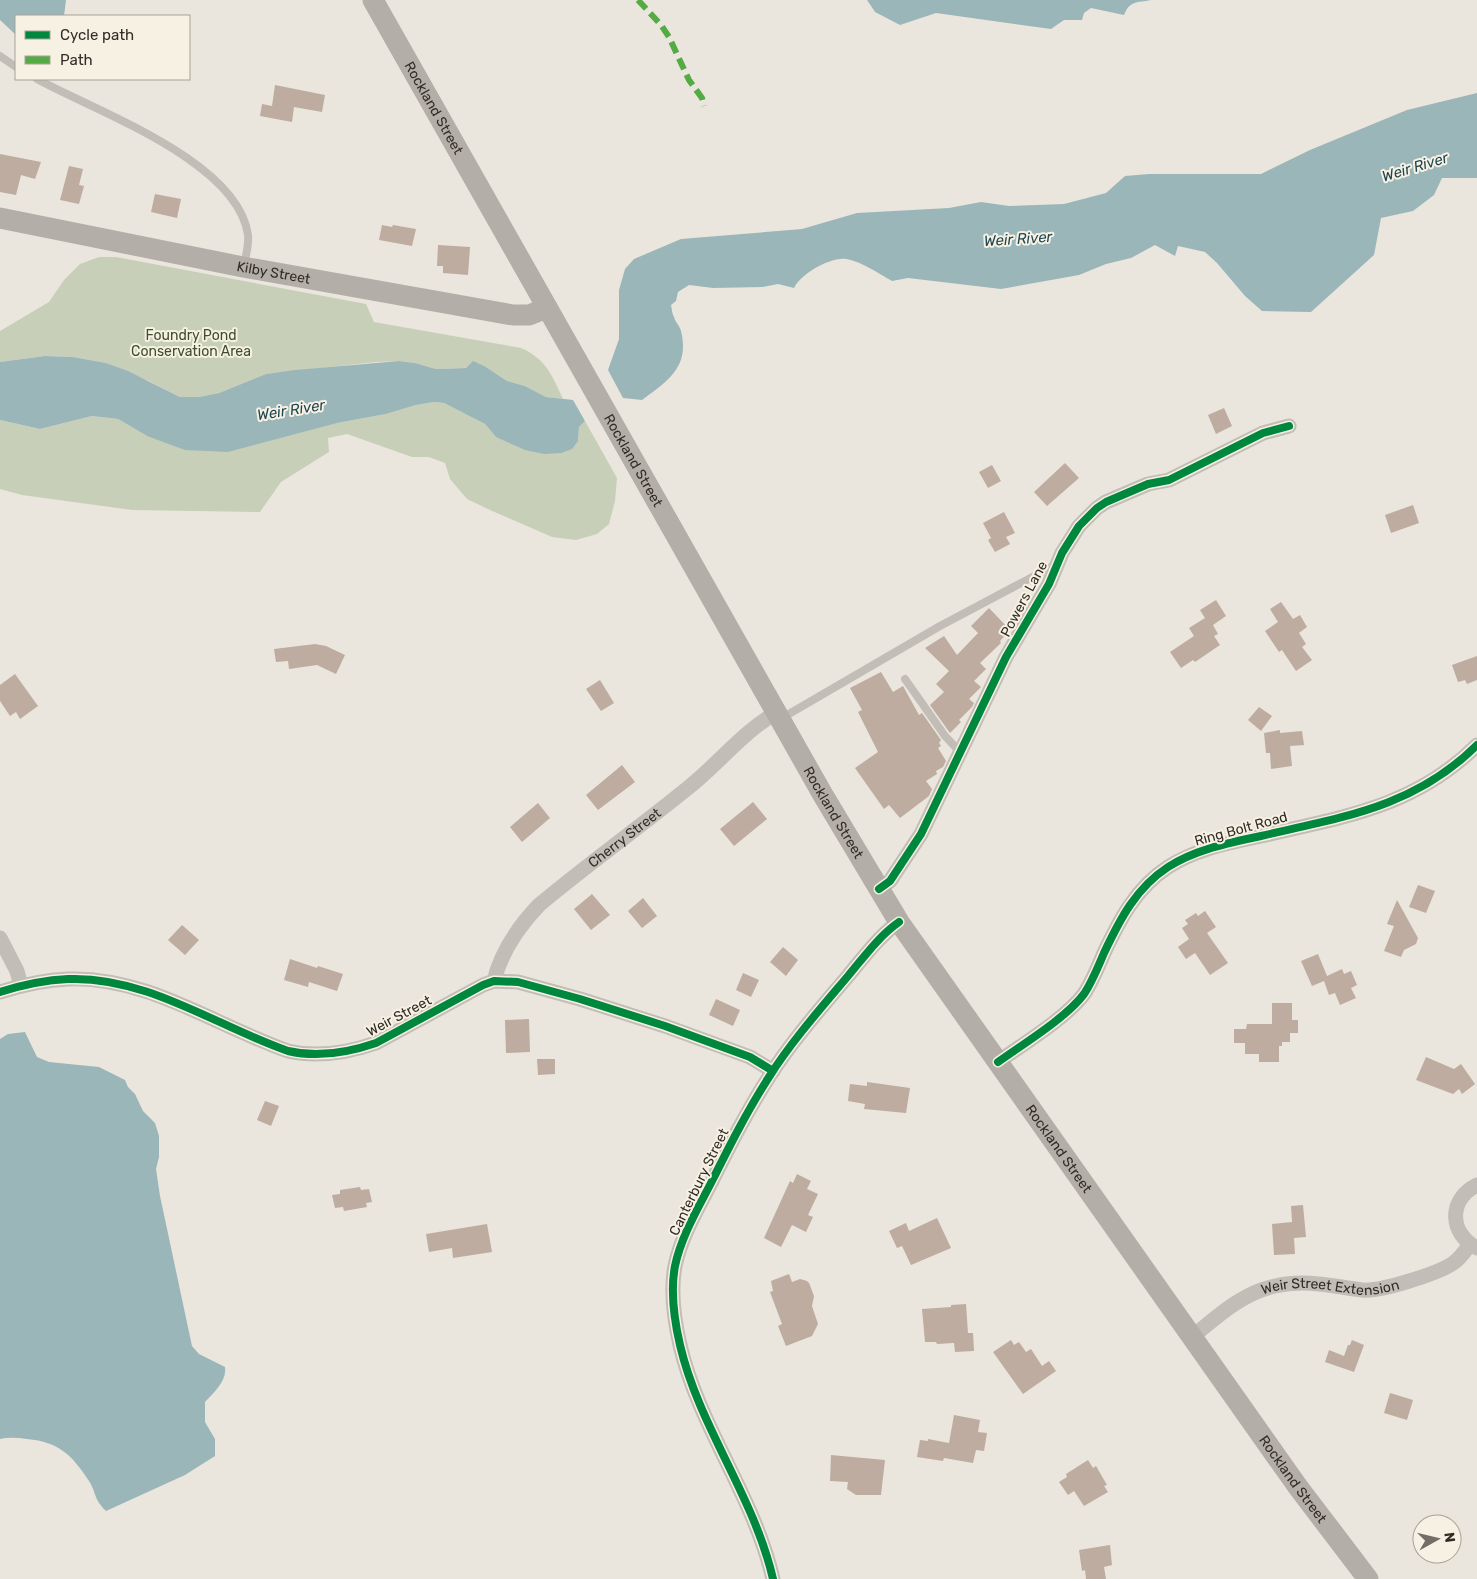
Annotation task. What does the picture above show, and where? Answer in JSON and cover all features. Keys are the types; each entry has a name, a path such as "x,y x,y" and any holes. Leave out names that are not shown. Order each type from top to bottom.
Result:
{"main road":[{"name":"Rockland Street","path":"373,0 778,716 899,922 1298,1487 1368,1579"},
{"name":"Kilby Street","path":"0,218 243,267 513,315 529,315 547,308"}],"street":[{"name":"Powers Lane","path":"879,889 890,881 921,834 1006,657 1049,584 1057,564 1079,526 1106,502 1148,484 1169,480 1263,433 1289,426"},
{"name":"Cherry Street","path":"494,981 497,969 512,940 539,905 689,787 724,757 754,727 778,716"},
{"name":"Ring Bolt Road","path":"998,1062 1074,1005 1091,982 1118,922 1128,906 1149,882 1169,867 1204,850 1341,817 1402,798 1438,778 1477,745"},
{"name":"Canterbury Street","path":"773,1579 756,1526 705,1417 690,1379 676,1328 672,1290 675,1266 688,1228 732,1142 773,1071 865,956 883,935 899,922"},
{"path":"0,938 17,971 21,986"},
{"name":"Weir Street","path":"0,992 41,982 68,979 116,984 170,1000 282,1049 312,1055 344,1053 376,1043 473,990 494,981 518,982 626,1013 750,1057 773,1071"},
{"name":"Weir Street Extension","path":"1192,1337 1235,1303 1264,1289 1303,1283 1327,1284 1362,1290 1382,1289 1453,1263 1474,1246 1463,1238 1458,1230 1456,1212 1463,1195 1477,1185"}],"lane":[{"path":"0,56 15,66"},
{"path":"39,80 157,138 176,150 213,180 232,200 246,228 248,243 243,267"},
{"path":"778,716 940,626 1057,564"},
{"path":"905,679 945,736 961,753"}],"green space":[{"name":"Foundry Pond Conservation Area","path":"99,257 116,257 366,304 374,322 521,348 537,357 547,369 563,399 546,397 525,386 507,381 486,367 436,369 399,361 266,374 219,393 199,397 180,397 149,381 106,363 73,357 45,356 0,362 0,331 49,302 64,280 80,264"},
{"path":"434,402 444,403 485,424 496,437 578,441 579,427 585,421 617,478 615,501 609,524 597,534 576,540 552,537 467,499 450,479 445,463 429,457 412,457 347,434 328,438 329,452 281,482 260,512 132,510 22,495 0,489 0,420 40,429 92,416 118,419 147,436 337,423 386,414"}],"water":[{"path":"0,0 66,0 64,15 15,15 15,34 0,20"},
{"path":"867,0 1151,0 1131,4 1124,15 1091,8 1084,13 1082,20 1064,20 1051,29 936,13 900,25 875,12"},
{"name":"Weir River","path":"1477,93 1477,178 1442,178 1434,195 1413,211 1381,218 1374,255 1311,312 1262,311 1245,296 1205,252 1178,246 1175,256 1155,245 1131,258 1106,264 1079,275 1001,289 908,278 892,281 857,262 839,259 809,272 794,288 778,284 763,287 713,288 689,285 678,292 676,301 671,305 673,316 680,329 683,344 679,364 675,372 668,379 642,400 623,398 608,370 619,339 619,290 625,269 634,259 681,239 802,229 857,213 949,208 981,202 1009,206 1064,204 1106,193 1125,176 1149,174 1261,174 1310,150 1407,110"},
{"name":"Weir River","path":"45,356 73,357 106,363 128,371 180,397 199,397 219,393 266,374 295,370 399,361 436,369 466,368 473,361 507,381 525,386 546,397 573,400 585,421 579,427 578,441 572,449 561,453 544,454 525,450 496,437 485,424 444,403 434,402 386,414 337,423 228,452 185,450 147,436 118,419 92,416 40,429 0,420 0,362"},
{"path":"25,1032 37,1057 49,1062 99,1067 125,1080 128,1087 135,1094 143,1111 155,1123 159,1136 159,1157 156,1169 160,1196 192,1346 199,1354 225,1367 222,1382 205,1402 205,1422 215,1439 215,1456 185,1475 106,1511 99,1503 83,1472 64,1451 48,1443 38,1441 14,1438 0,1439 0,1039 8,1034"}],"building":[{"path":"275,85 325,95 322,112 294,107 292,122 260,116 262,104 272,106"},
{"path":"0,154 41,162 35,179 21,175 16,195 0,192"},
{"path":"69,166 83,169 79,185 84,186 79,204 60,200"},
{"path":"155,194 181,199 177,218 151,212"},
{"path":"382,225 416,229 412,246 379,240"},
{"path":"438,245 470,247 468,275 443,273 443,266 437,266"},
{"path":"1224,408 1232,426 1216,434 1208,415"},
{"path":"1065,463 1079,478 1047,506 1034,492"},
{"path":"992,465 1001,481 988,488 979,472"},
{"path":"1413,505 1419,523 1391,533 1385,515"},
{"path":"1004,512 1015,533 1006,537 1010,544 995,552 988,540 991,538 983,523"},
{"path":"1216,600 1226,616 1213,625 1218,634 1214,636 1220,645 1195,662 1193,660 1181,668 1170,652 1194,636 1189,628 1205,618 1200,610"},
{"path":"1281,602 1293,619 1300,615 1307,627 1299,633 1306,644 1302,647 1312,660 1296,671 1282,650 1279,652 1265,631 1278,622 1270,609"},
{"path":"989,608 1010,630 1000,641 1001,643 980,663 986,669 974,681 981,687 969,699 974,703 972,707 959,720 961,722 950,733 930,705 944,692 936,684 949,671 925,648 944,636 957,655 978,633 971,626"},
{"path":"315,644 326,646 345,655 336,674 317,665 289,669 288,661 276,662 274,649"},
{"path":"1477,656 1477,680 1467,684 1465,680 1458,682 1452,665"},
{"path":"881,672 893,692 903,686 919,715 922,713 941,740 939,743 941,746 938,748 946,761 943,767 936,771 937,774 926,781 932,789 929,796 900,818 889,805 884,809 855,768 878,752 858,712 862,710 850,688"},
{"path":"15,674 38,706 20,719 16,712 10,716 0,701 0,685"},
{"path":"600,680 614,703 601,711 586,689"},
{"path":"1259,707 1272,716 1261,731 1248,720"},
{"path":"1280,730 1280,733 1302,731 1304,745 1290,746 1292,766 1271,769 1270,753 1266,753 1264,733"},
{"path":"622,765 635,782 598,810 586,795"},
{"path":"753,802 767,819 734,846 720,829"},
{"path":"538,803 550,818 522,842 510,827"},
{"path":"1418,885 1435,891 1426,913 1409,907"},
{"path":"592,894 610,915 591,930 574,909"},
{"path":"643,898 657,916 642,928 628,911"},
{"path":"1397,900 1418,938 1416,944 1404,950 1401,957 1384,951 1394,926 1387,924"},
{"path":"1205,911 1216,927 1207,933 1228,963 1210,975 1195,953 1186,959 1178,947 1189,939 1182,928 1188,924 1185,920 1196,913 1198,916"},
{"path":"182,925 199,940 185,955 168,940"},
{"path":"783,947 798,960 786,976 770,962"},
{"path":"1318,954 1327,976 1342,969 1344,974 1351,971 1357,985 1351,988 1356,998 1340,1005 1335,993 1329,995 1324,981 1312,986 1301,961"},
{"path":"290,959 343,974 337,991 309,982 308,987 284,980"},
{"path":"743,973 759,980 751,997 736,990"},
{"path":"716,999 740,1010 733,1026 709,1015"},
{"path":"1272,1003 1292,1003 1292,1020 1298,1020 1298,1033 1290,1033 1290,1042 1282,1042 1282,1046 1279,1046 1279,1062 1259,1062 1259,1054 1245,1054 1245,1043 1234,1043 1234,1029 1246,1029 1247,1024 1272,1024"},
{"path":"529,1019 530,1052 506,1053 505,1020"},
{"path":"1426,1057 1454,1069 1461,1064 1475,1084 1462,1094 1459,1089 1453,1094 1416,1080"},
{"path":"537,1059 555,1059 555,1074 538,1075"},
{"path":"867,1082 910,1088 906,1113 864,1109 865,1104 848,1101 850,1084 867,1086"},
{"path":"265,1101 279,1106 271,1126 257,1120"},
{"path":"797,1174 811,1181 807,1189 818,1194 808,1215 813,1217 806,1232 792,1225 781,1247 764,1238 790,1181 793,1183"},
{"path":"360,1187 361,1190 369,1189 372,1202 366,1203 367,1207 344,1211 343,1207 335,1208 332,1195 340,1194 340,1190"},
{"path":"1303,1205 1306,1237 1294,1238 1295,1254 1274,1255 1272,1224 1292,1222 1291,1206"},
{"path":"937,1218 951,1248 911,1265 902,1246 897,1248 889,1231 906,1223 909,1231"},
{"path":"487,1224 492,1252 453,1258 452,1248 429,1252 426,1234"},
{"path":"789,1274 792,1282 800,1279 809,1283 814,1296 812,1306 818,1324 812,1336 786,1346 778,1326 782,1324 770,1292 773,1291 771,1281"},
{"path":"966,1304 968,1333 973,1333 974,1351 955,1352 954,1343 937,1344 936,1342 925,1342 922,1309"},
{"path":"1011,1340 1014,1345 1019,1342 1026,1352 1031,1349 1042,1366 1049,1361 1056,1371 1023,1394 993,1352"},
{"path":"1352,1340 1364,1345 1354,1372 1325,1362 1329,1350 1344,1356"},
{"path":"1390,1393 1413,1400 1407,1420 1384,1413"},
{"path":"954,1415 980,1420 978,1432 987,1433 984,1451 976,1450 973,1463 944,1458 943,1461 917,1457 920,1440 928,1441 928,1439 949,1443"},
{"path":"831,1455 885,1460 881,1495 856,1495 847,1489 848,1482 830,1481"},
{"path":"1088,1460 1093,1468 1096,1466 1107,1485 1104,1486 1108,1492 1084,1506 1074,1491 1068,1495 1059,1482 1067,1477 1066,1474"},
{"path":"1110,1545 1112,1565 1104,1567 1106,1579 1086,1579 1085,1570 1082,1571 1079,1550"}],"marked path":[{"path":"638,0 661,25 669,37 689,80 702,98 704,106"}],"cycle path":[{"path":"879,889 890,881 921,834 1006,657 1049,584 1062,553 1079,526 1106,502 1148,484 1169,480 1263,433 1289,426"},
{"path":"998,1062 1044,1030 1084,994 1090,985 1110,940 1130,905 1138,894 1168,867 1213,847 1376,807 1429,783 1453,766 1477,745"},
{"path":"773,1579 753,1519 700,1404 689,1375 674,1315 673,1286 675,1266 685,1234 695,1213 753,1103 769,1077 797,1038 866,954 878,940 899,922"},
{"path":"0,992 34,983 68,979 97,980 126,985 181,1004 261,1041 288,1051 321,1054 343,1052 376,1043 483,985 494,981 518,982 665,1026 750,1057 773,1071"}]}
